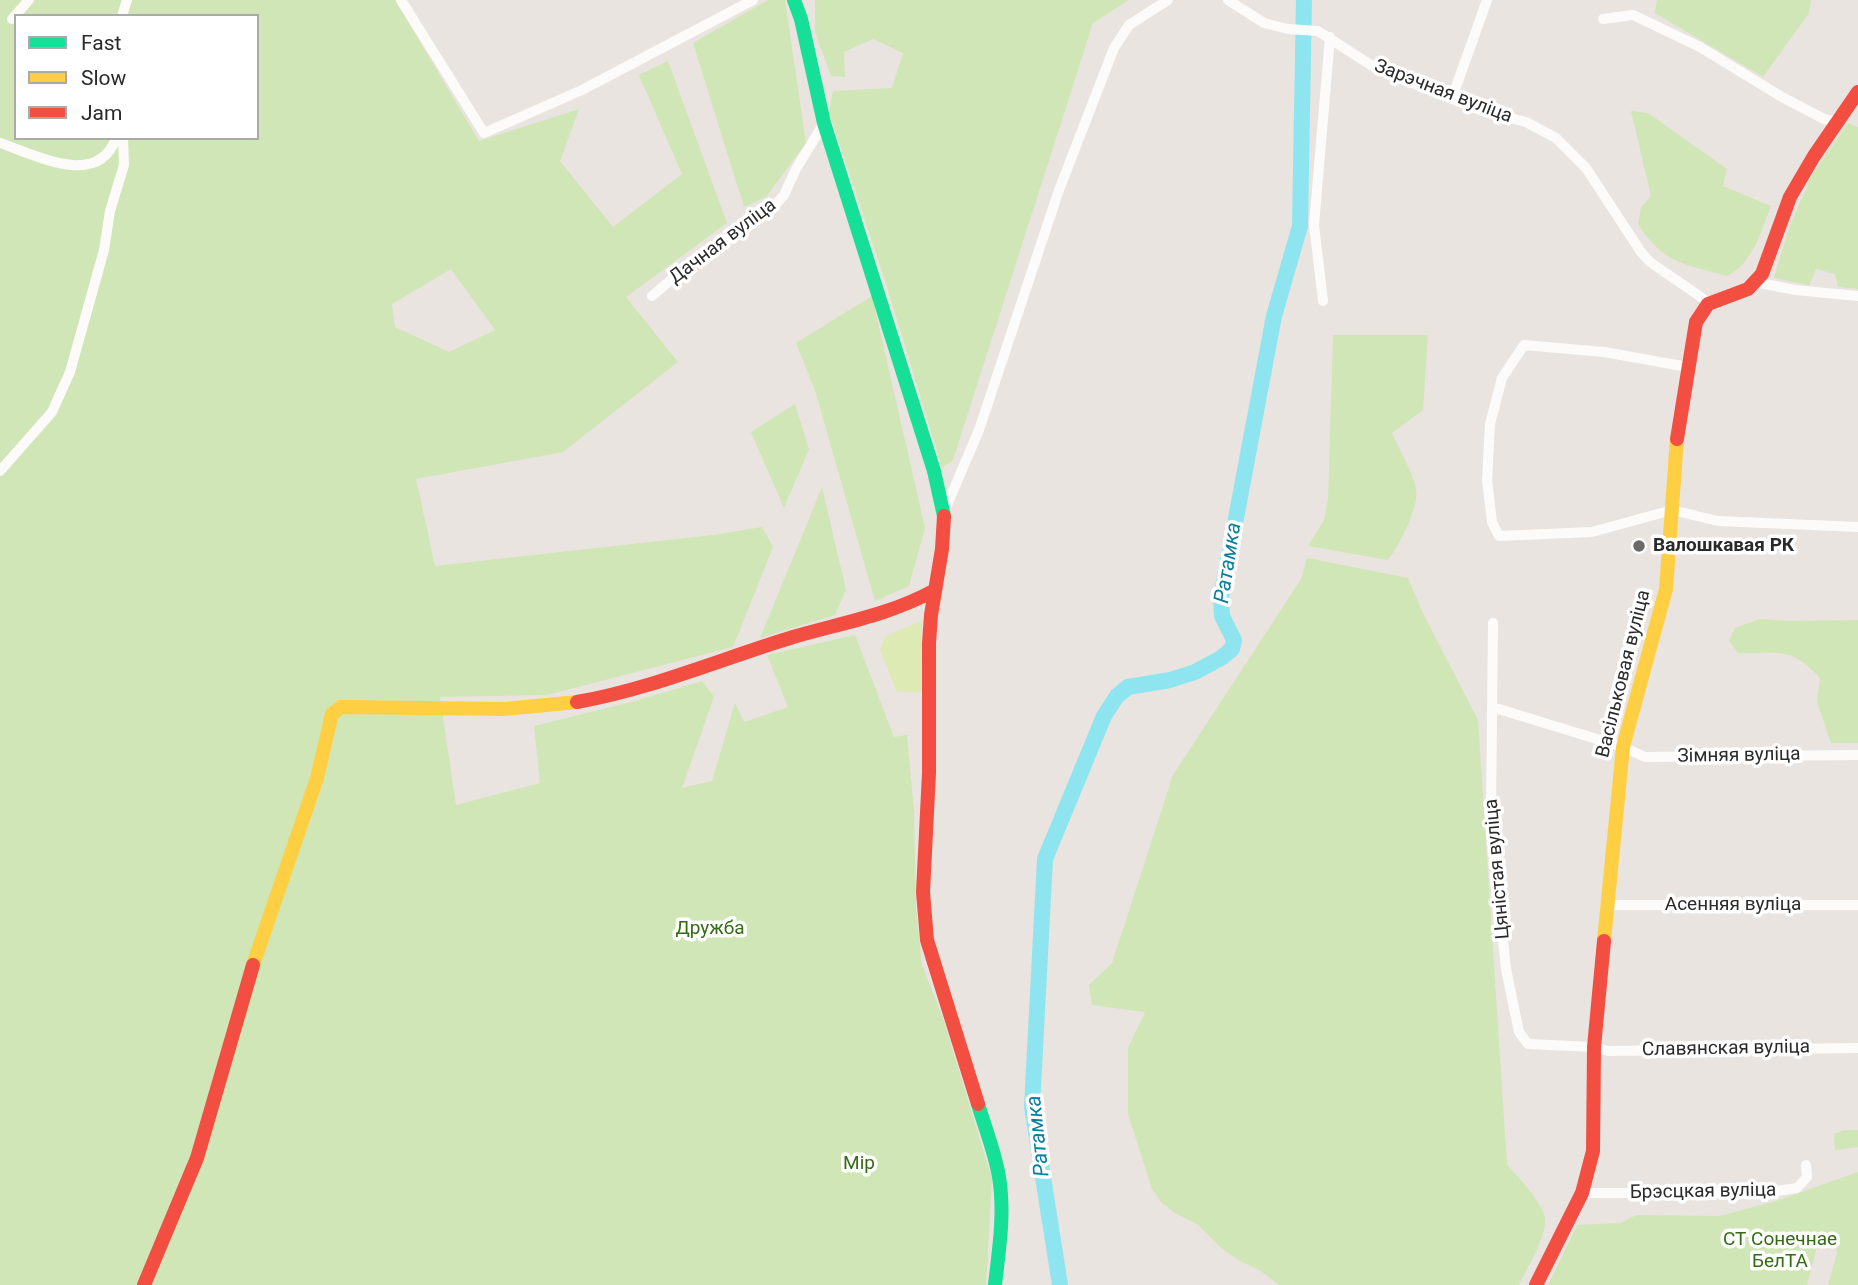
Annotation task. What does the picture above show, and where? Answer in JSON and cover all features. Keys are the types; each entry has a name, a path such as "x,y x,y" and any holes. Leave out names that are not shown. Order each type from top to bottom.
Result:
{"street":[{"path":"16,14 29,0"},
{"path":"401,0 484,133 582,90 753,0"},
{"path":"794,0 801,19 824,123 934,471 944,512 942,549 929,643 929,773 923,912 927,940 1002,1189 1002,1225 995,1285"},
{"path":"944,512 979,430 1059,190 1114,48 1129,25 1168,0"},
{"name":"Зарэчная вуліца","path":"1228,0 1265,23 1318,32 1330,37 1377,69 1483,111 1526,122 1556,138 1586,168 1650,262 1712,301"},
{"path":"1452,98 1488,0"},
{"path":"1602,19 1633,15 1700,47 1793,103 1824,119 1838,122"},
{"path":"1323,300 1314,225 1330,37"},
{"path":"1712,301 1737,293 1755,282 1764,268 1789,200 1809,162 1858,92"},
{"name":"Дачная вуліца","path":"652,296 698,257 771,210 784,195 808,147 824,123"},
{"path":"0,143 79,167 103,160 112,151 115,140"},
{"path":"0,471 52,412 70,372 104,250 110,211 124,165 123,140"},
{"path":"1755,282 1795,290 1858,296"},
{"name":"Васільковая вуліца","path":"1536,1285 1582,1194 1593,1151 1594,1047 1623,747 1666,589 1678,426 1696,322 1702,309 1712,301"},
{"path":"1688,367 1604,352 1524,345 1502,378 1490,424 1488,480 1492,522 1499,536 1592,533 1672,510 1718,521 1858,527"},
{"path":"144,1285 197,1157 261,937 317,778 332,714 341,707 471,709 556,705 606,696 647,686 724,659 855,621 914,601 935,590"},
{"name":"Цяністая вуліца","path":"1493,623 1491,811 1506,969 1519,1032 1528,1044 1594,1047"},
{"name":"Зімняя вуліца","path":"1492,707 1623,747 1645,757 1858,755"},
{"name":"Асенняя вуліца","path":"1608,905 1858,905"},
{"name":"Славянская вуліца","path":"1594,1047 1608,1051 1858,1048"},
{"name":"Брэсцкая вуліца","path":"1582,1194 1763,1193 1797,1188 1807,1177 1806,1165"}],"green space":[{"path":"0,0 395,0 479,141 579,109 560,161 613,227 682,174 639,75 668,61 727,223 626,297 678,362 563,452 416,479 435,566 713,535 762,527 773,547 733,647 547,695 440,697 456,805 540,783 534,726 702,681 714,697 682,788 712,781 735,703 744,722 788,707 767,655 855,635 894,737 907,735 914,811 916,909 922,965 943,1018 992,1179 986,1285 0,1285","holes":["451,269 495,330 449,352 395,327 392,304"]},
{"path":"768,0 785,0 806,143 766,197 744,207 693,43"},
{"path":"815,0 1129,0 1093,23 953,460 942,468 887,287 829,112 833,91 892,88 903,53 873,39 844,52 845,77 831,76 815,32"},
{"path":"1657,0 1811,0 1809,13 1763,77 1655,13"},
{"path":"1631,111 1648,113 1727,169 1723,186 1771,206 1750,255 1727,276 1687,265 1666,255 1638,224 1641,207 1651,196"},
{"path":"1848,123 1858,127 1858,289 1838,287 1835,274 1816,269 1809,285 1774,278 1789,227 1812,175"},
{"path":"872,296 925,528 909,586 875,601 815,390 796,343"},
{"path":"1333,335 1428,335 1423,410 1392,433 1412,476 1416,496 1408,526 1388,560 1308,546 1324,520 1328,499"},
{"path":"795,404 809,449 784,508 751,432"},
{"path":"822,487 846,590 835,615 760,638"},
{"path":"1307,558 1408,578 1478,720 1507,1164 1535,1197 1545,1218 1540,1243 1519,1285 1279,1285 1261,1271 1240,1261 1221,1248 1197,1224 1162,1203 1152,1189 1128,1114 1128,1048 1145,1012 1092,1005 1089,985 1112,963 1173,775 1301,579"},
{"path":"1760,619 1858,620 1858,743 1831,743 1817,702 1820,678 1809,667 1791,656 1782,654 1738,653 1729,641 1735,628"},
{"path":"922,620 921,692 897,692 880,650 885,637"},
{"path":"1844,1130 1858,1130 1858,1147 1835,1150 1834,1134"},
{"name":"СТ Сонечнае БелТА","path":"1858,1172 1858,1285 1828,1285 1837,1253 1836,1243 1821,1230 1807,1285 1548,1285 1577,1225 1621,1223 1636,1215 1719,1216 1776,1201"}],"waterway":[{"name":"Ратамка","path":"1060,1285 1032,1107 1045,859 1104,716 1117,696 1128,687 1170,680 1195,672 1232,649 1234,640 1222,616 1221,598 1274,316 1300,226 1304,0"}],"traffic: fast":[{"path":"794,0 801,19 824,123 934,471 944,516"},
{"path":"978,1104 995,1158 1001,1190 1001,1231 995,1285"}],"traffic: slow":[{"path":"1604,941 1623,747 1666,589 1677,439"},
{"path":"253,965 317,778 332,714 341,707 505,709 577,702"}],"traffic: jam":[{"path":"1677,439 1696,322 1708,304 1748,289 1762,274 1790,197 1814,156 1858,92"},
{"path":"944,516 929,643 929,773 923,892 927,940 978,1104"},
{"path":"577,702 659,682 793,637 883,612 935,590"},
{"path":"1536,1285 1582,1193 1593,1151 1594,1047 1604,941"},
{"path":"144,1285 197,1158 253,965"}],"place":[{"name":"Валошкавая РК","path":"1639,546"}],"park label":[{"name":"Дружба","path":"710,929"},
{"name":"Мір","path":"859,1164"}]}
